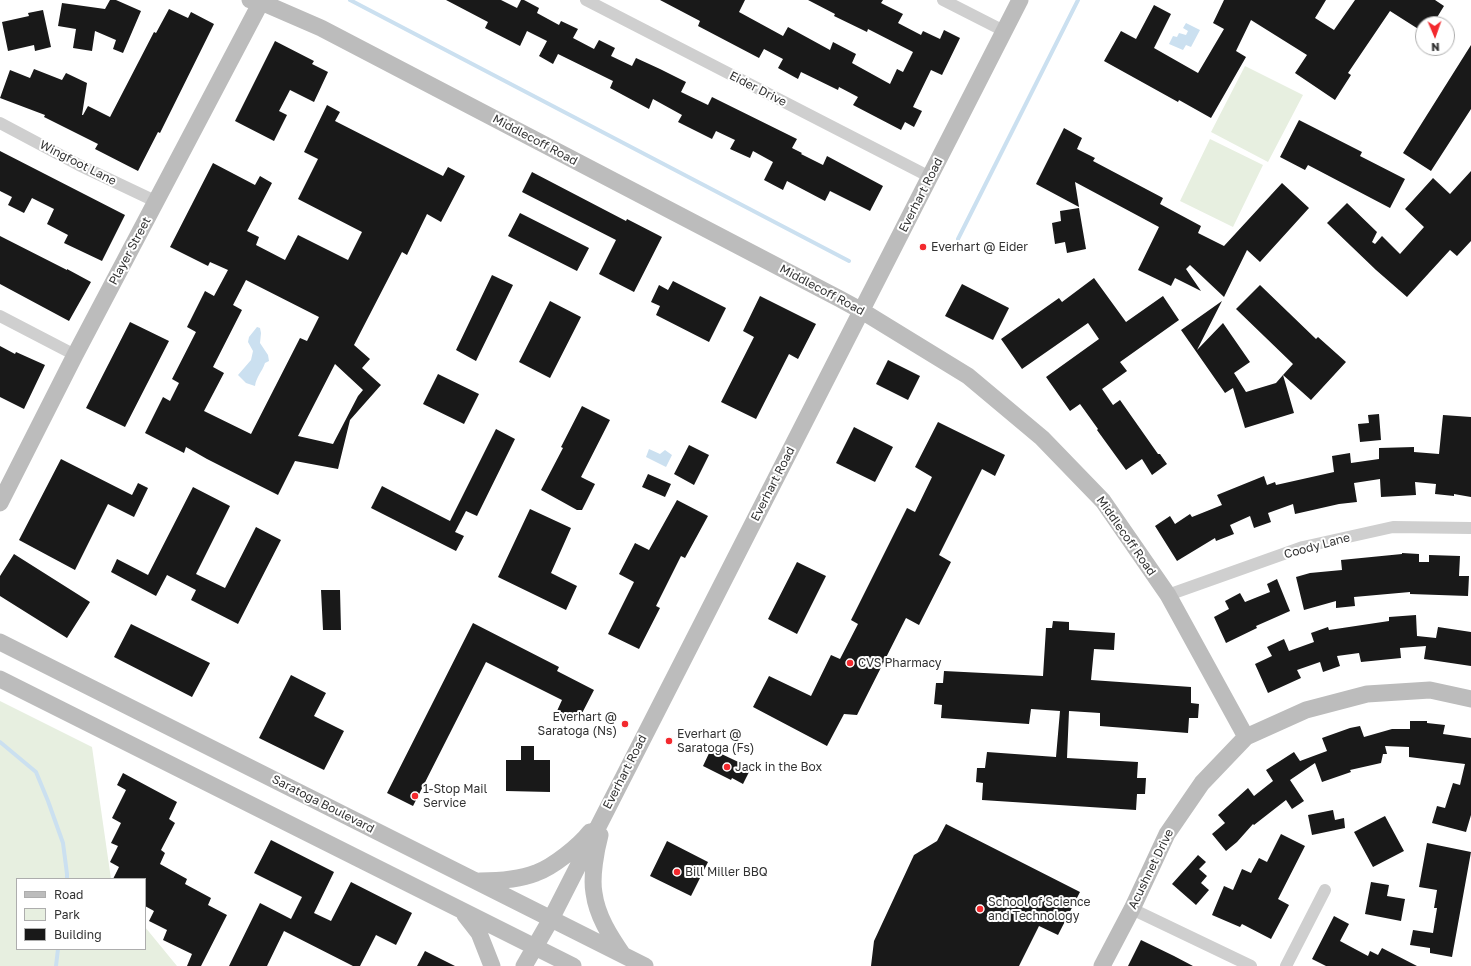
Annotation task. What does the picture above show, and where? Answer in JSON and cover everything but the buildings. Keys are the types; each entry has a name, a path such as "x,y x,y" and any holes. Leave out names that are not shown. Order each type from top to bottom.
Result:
{"main road":[{"name":"Everhart Road","path":"524,966 551,919 669,684 862,311 1020,0"},
{"name":"Player Street","path":"0,503 75,354 156,202 258,1"},
{"name":"Middlecoff Road","path":"258,1 321,28 862,311 968,376 1042,438 1103,501 1168,596 1246,737"},
{"name":"Saratoga Boulevard","path":"0,642 645,966"},
{"path":"0,679 573,966"},
{"name":"Acushnet Drive","path":"1102,966 1132,908 1167,834 1202,784 1246,737 1306,710 1367,694 1430,690 1471,698"},
{"path":"478,881 507,880 536,873 560,859 585,838 605,812"},
{"path":"605,812 596,853 594,893 601,917 612,939 623,955"},
{"path":"461,910 479,934 492,966"}],"street":[{"name":"Eider Drive","path":"586,0 930,177"},
{"path":"943,0 1004,31"},
{"name":"Wingfoot Lane","path":"0,123 156,202"},
{"path":"0,316 75,354"},
{"name":"Coody Lane","path":"1168,596 1311,545 1393,527 1471,528"},
{"path":"1286,966 1325,890"},
{"path":"1132,908 1251,966"}],"green space":[{"path":"1245,66 1303,95 1268,162 1211,132"},
{"path":"1210,139 1263,165 1233,227 1180,201"},
{"path":"0,701 92,747 111,878 16,878 16,950 146,950 146,928 177,966 0,966"}],"water":[{"path":"1186,23 1200,30 1191,47 1186,45 1183,50 1169,44 1173,36 1177,37 1179,33 1186,35 1188,31 1183,28"},
{"path":"257,327 260,328 261,333 260,343 268,355 269,361 265,363 255,386 246,383 238,375 251,360 253,351 248,342 249,337"},
{"path":"649,449 660,454 665,450 672,455 666,467 646,457"}],"waterway":[{"path":"350,0 849,261"},
{"path":"958,239 1078,0"},
{"path":"0,742 36,772 63,843 67,878"},
{"path":"56,966 58,950"}],"place":[{"name":"Everhart @ Eider","path":"923,247"},
{"name":"CVS Pharmacy","path":"850,663"},
{"name":"Everhart @ Saratoga (Ns)","path":"625,724"},
{"name":"Everhart @ Saratoga (Fs)","path":"669,741"},
{"name":"Jack in the Box","path":"727,767"},
{"name":"1-Stop Mail Service","path":"415,796"},
{"name":"Bill Miller BBQ","path":"677,872"},
{"name":"School of Science and Technology","path":"980,909"}]}
